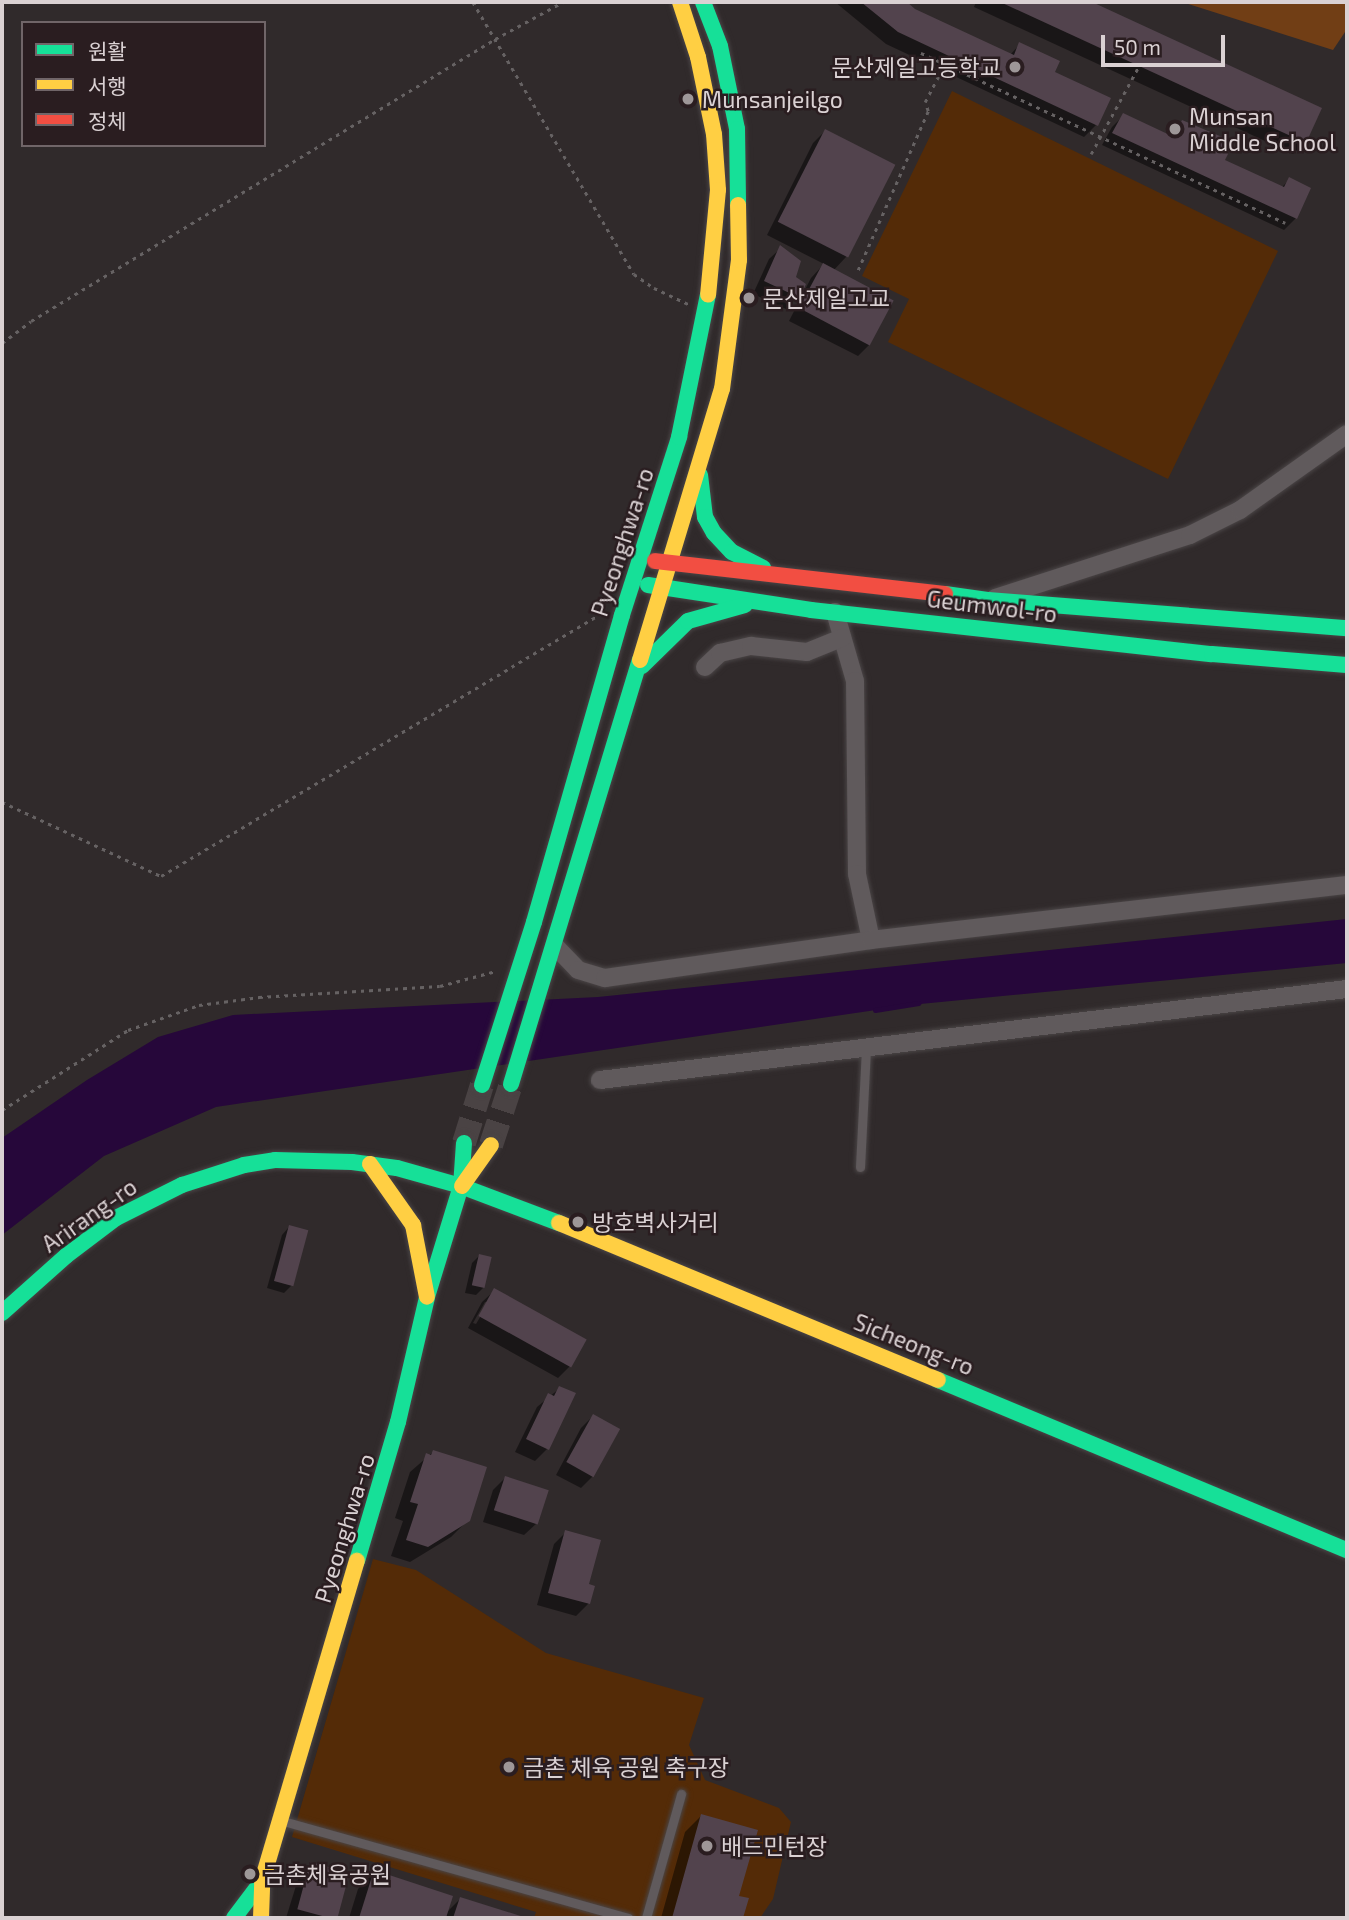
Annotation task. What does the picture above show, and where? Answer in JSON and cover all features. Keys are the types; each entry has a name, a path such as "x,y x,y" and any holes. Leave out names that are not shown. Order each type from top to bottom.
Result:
{"main road":[{"name":"Pyeonghwa-ro","path":"482,1085 514,986 622,615 679,437 706,313 718,190 714,134 698,57 680,2"},
{"path":"511,1084 722,389 734,316 740,206 737,129 720,46 703,2"},
{"path":"699,465 705,517 714,533 732,552 773,573"},
{"name":"Geumwol-ro","path":"641,557 670,565 773,573 813,581 900,587 988,600 1347,628"},
{"name":"Geumwol-ro","path":"634,582 835,612 1212,654 1347,665"},
{"path":"635,675 652,653 688,621 716,611 761,601"},
{"name":"Pyeonghwa-ro","path":"261,1918 262,1881 278,1819 395,1436 427,1297 461,1186 464,1143"},
{"name":"Pyeonghwa-ro","path":"461,1186 491,1145"},
{"name":"Arirang-ro","path":"2,1313 66,1256 117,1219 182,1185 244,1165 307,1159 370,1164 397,1168 461,1186"},
{"path":"370,1164 413,1225 427,1297"},
{"name":"Sicheong-ro","path":"461,1186 538,1214 1347,1550"},
{"name":"Pyeonghwa-ro","path":"234,1918 262,1881"}],"street":[{"path":"988,600 1190,535 1240,510 1347,434"},
{"path":"835,612 855,681 857,874 871,940"},
{"path":"705,667 720,653 751,646 807,652 842,638"},
{"path":"555,946 578,970 605,978 871,940 1347,885"},
{"path":"600,1080 1347,989"}],"lane":[{"path":"860,1167 866,1048"},
{"path":"646,1918 681,1794"},
{"path":"278,1819 629,1918"}],"path":[{"path":"473,2 634,274 654,288 706,313"},
{"path":"2,343 31,321 495,39 563,2"},
{"path":"921,53 1285,223"},
{"path":"858,270 928,111 925,102 949,56"},
{"path":"1091,154 1139,66"},
{"path":"2,802 161,876 599,613 622,615"},
{"path":"2,1110 128,1030 199,1005 259,997 440,986 498,971"}],"shaded area":[{"path":"1182,2 1347,2 1347,29 1333,50"},
{"path":"952,91 1278,251 1168,479 888,342 909,299 862,276"},
{"path":"1347,919 1347,963 910,1005 216,1107 104,1156 2,1235 2,1138 87,1080 158,1037 233,1015 598,997"},
{"path":"373,1559 416,1570 546,1653 704,1698 689,1745 705,1780 779,1808 791,1822 773,1899 760,1918 534,1918 536,1912 292,1837"}],"building":[{"name":"문산제일고등학교","path":"861,2 907,2 915,9 1014,55 1019,42 1060,61 1055,72 1111,98 1098,126 898,32"},
{"path":"1000,2 1092,2 1322,108 1306,143"},
{"path":"1123,113 1174,137 1182,120 1234,142 1225,160 1284,187 1289,177 1311,188 1297,219 1112,133"},
{"path":"825,129 895,165 848,258 778,222"},
{"path":"780,245 801,261 796,277 806,284 800,298 764,281"},
{"path":"823,263 894,301 870,346 799,308"},
{"path":"289,1225 308,1230 293,1286 274,1281"},
{"path":"479,1254 492,1257 484,1288 472,1285"},
{"path":"494,1288 587,1339 571,1367 478,1316"},
{"path":"559,1386 576,1393 549,1450 526,1439 548,1393 554,1396"},
{"path":"593,1414 620,1429 593,1477 566,1462"},
{"path":"433,1450 487,1467 470,1521 428,1547 406,1540 418,1504 410,1502 426,1453 431,1455"},
{"path":"505,1476 549,1490 538,1524 494,1510"},
{"path":"565,1530 601,1540 589,1584 595,1586 590,1604 548,1593"},
{"path":"701,1814 758,1830 739,1896 749,1898 743,1918 672,1918"},
{"path":"310,1862 350,1873 337,1918 297,1909"},
{"path":"374,1870 453,1896 446,1918 359,1918"},
{"path":"460,1897 527,1918 453,1918"}],"waterway":[{"path":"875,1010 918,1003"}],"tunnel":[{"path":"491,1145 511,1084"},
{"path":"464,1143 482,1085"}],"traffic: fast":[{"path":"703,2 720,46 737,129 738,205"},
{"path":"482,1085 534,922 622,615 679,437 708,295"},
{"path":"700,475 705,517 714,533 732,552 763,568"},
{"path":"648,585 811,610 1212,654 1347,665"},
{"path":"945,594 988,600 1347,628"},
{"path":"642,666 688,621 745,605"},
{"path":"511,1084 640,660"},
{"path":"357,1561 398,1422 427,1297 461,1186 464,1143"},
{"path":"2,1313 66,1256 116,1218 182,1185 244,1165 275,1160 352,1162 397,1168 461,1186 559,1223"},
{"path":"938,1380 1347,1550"},
{"path":"234,1918 262,1881"}],"traffic: slow":[{"path":"680,2 698,57 714,134 718,190 708,295"},
{"path":"640,660 722,389 739,260 738,205"},
{"path":"462,1186 491,1145"},
{"path":"370,1164 413,1225 427,1297"},
{"path":"559,1223 938,1380"},
{"path":"261,1918 262,1881 357,1561"}],"traffic: jam":[{"path":"655,561 945,594"}],"place":[{"name":"문산제일고등학교","path":"1015,67"},
{"name":"Munsanjeilgo","path":"688,99"},
{"name":"Munsan Middle School","path":"1175,129"},
{"name":"문산제일고교","path":"749,298"},
{"name":"방호벽사거리","path":"578,1222"},
{"name":"금촌 체육 공원 축구장","path":"509,1767"},
{"name":"배드민턴장","path":"707,1846"},
{"name":"금촌체육공원","path":"250,1874"}]}
